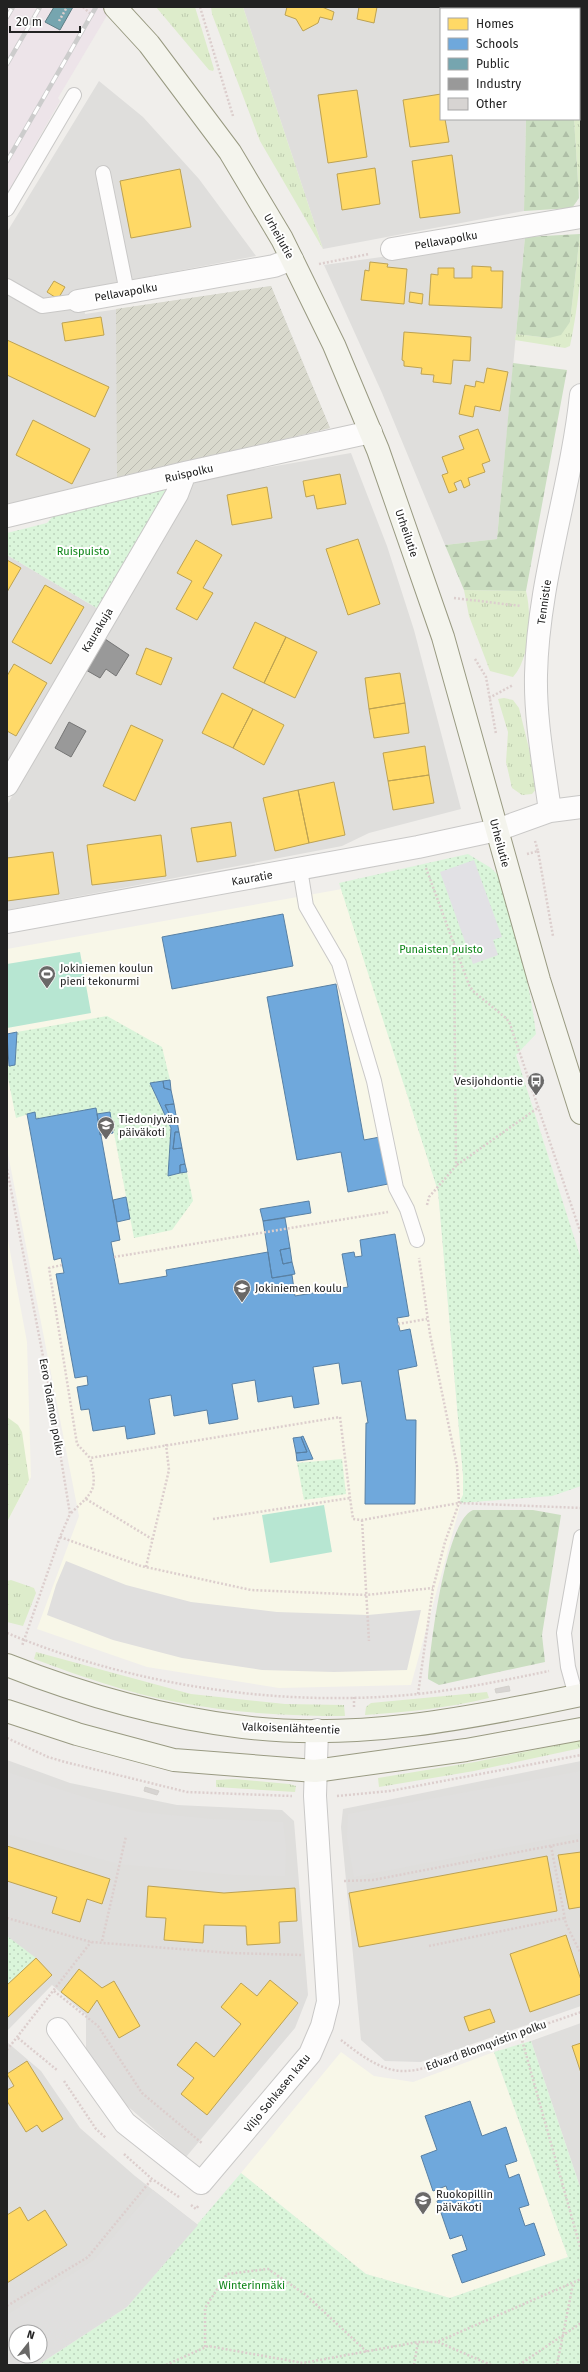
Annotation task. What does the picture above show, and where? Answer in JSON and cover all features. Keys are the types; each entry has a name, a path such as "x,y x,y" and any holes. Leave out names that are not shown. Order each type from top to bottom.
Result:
{"main road":[{"name":"Urheilutie","path":"115,7 149,44 230,152 301,262 371,432 443,637 539,980 581,1114"},
{"name":"Valkoisenlähteentie","path":"7,1665 86,1694 178,1717 244,1727 317,1730 355,1729 454,1720 579,1695"},
{"path":"7,1711 77,1734 174,1760 315,1771 466,1750 581,1729"}],"street":[{"name":"Pellavapolku","path":"392,250 581,217"},
{"name":"Pellavapolku","path":"78,301 301,262"},
{"name":"Tennistie","path":"550,811 540,738 536,676 543,603 569,472 581,395"},
{"name":"Ruispolku","path":"7,516 371,432"},
{"name":"Kaurakuja","path":"7,785 177,494 185,474"},
{"path":"497,830 550,811 581,807"},
{"name":"Kauratie","path":"7,922 418,847 497,830"},
{"name":"Viljo Sohkasen katu","path":"58,2029 125,2123 201,2183 310,2054 322,2026 328,2002 315,1796 317,1730"}],"lane":[{"path":"7,209 74,95"},
{"path":"103,173 126,292"},
{"path":"7,286 42,306 78,301"},
{"path":"300,869 306,906 339,963 374,1081 396,1188 407,1209 417,1240"},
{"path":"579,1695 568,1667 564,1633 581,1537"}],"path":[{"path":"66,11 59,21 67,7"},
{"path":"82,7 100,23"},
{"path":"200,7 234,119"},
{"path":"301,262 392,250"},
{"path":"449,597 525,606 543,603"},
{"path":"418,847 469,985 473,991 505,1016 510,1024 539,1106 581,1234"},
{"path":"454,946 456,1166"},
{"path":"418,1694 433,1588 445,1542 459,1503 457,1466 427,1319 417,1240 429,1197 456,1166 539,1106"},
{"name":"Eero Tolamon polku","path":"7,1169 52,1403 70,1514"},
{"path":"114,1257 407,1209"},
{"path":"24,1640 60,1537 70,1514 93,1492 94,1476 90,1458 77,1444 48,1268 62,1265"},
{"path":"398,1324 427,1319"},
{"path":"90,1458 166,1444 340,1417 350,1498 354,1518 362,1520 459,1503 581,1508"},
{"path":"146,1566 169,1470 166,1444"},
{"path":"213,1519 350,1498"},
{"path":"86,1499 152,1539"},
{"path":"362,1520 369,1641"},
{"path":"60,1537 146,1566 251,1590 366,1595 433,1588"},
{"path":"7,1633 24,1640 124,1672 195,1688 269,1696 354,1697 418,1694 568,1667"},
{"path":"294,1796 296,1802"},
{"path":"102,1941 126,1836"},
{"path":"343,1881 373,1880 581,1840"},
{"path":"551,1846 565,1918 581,1954"},
{"path":"7,1918 92,1942 102,1941 230,1953 310,1956"},
{"path":"428,1946 565,1918"},
{"path":"7,2050 18,2038 92,1942"},
{"path":"54,1992 98,2026 142,2093 203,2145 208,2139"},
{"name":"Edvard Blomqvistin polku","path":"322,2026 362,2056 402,2071 433,2066 581,2012"},
{"path":"520,2033 581,2250"},
{"path":"18,2038 57,2070 96,2129 107,2139"},
{"path":"118,2149 152,2179 182,2200"},
{"path":"7,2306 88,2257 152,2179"},
{"path":"188,2203 196,2209 201,2202"},
{"path":"205,2347 205,2308 227,2274 268,2269 306,2295 368,2352"},
{"path":"437,2342 503,2311 573,2284 581,2279"},
{"path":"557,2365 573,2284"},
{"path":"519,2365 564,2333 581,2323"},
{"path":"414,2365 418,2342"},
{"path":"166,2365 208,2346 303,2364 418,2342 437,2342 491,2365"}],"shaded area":[{"path":"7,7 112,7 58,98 60,101 7,194"},
{"path":"243,7 529,7 440,8 440,120 526,120 524,211 323,249"},
{"path":"99,81 143,117 199,179 256,256 82,289 85,314 271,286 330,428 7,505 7,232"},
{"path":"525,237 497,539 445,545 382,393 324,265"},
{"path":"271,286 330,428 117,480 116,309"},
{"path":"351,453 387,546 414,630 461,809 369,833 342,846 7,910 7,805 105,632 195,480"},
{"path":"7,555 100,610 7,770"},
{"path":"474,860 502,937 493,940 498,955 473,964 440,872"},
{"name":"Jokiniemen koulu","path":"342,889 438,1191 463,1475 463,1495 411,1685 279,1688 147,1667 37,1629 79,1516 7,1149 7,949"},
{"path":"7,1235 27,1342 31,1477 7,1522"},
{"path":"66,1561 126,1585 191,1602 277,1612 368,1615 421,1610 407,1670 334,1672 262,1670 182,1658 113,1640 47,1615 56,1585"},
{"path":"7,1760 70,1783 177,1805 282,1810 294,1821 308,1995 295,2028 186,2157 117,2097 86,2054 86,2015 52,1985 7,2031"},
{"path":"581,1761 581,2006 421,2062 385,2061 361,2040 341,1827 343,1809"},
{"path":"581,1771 581,1833 354,1877 347,1838 348,1814"},
{"path":"7,1772 99,1802 140,1812 212,1819 283,1822 286,1848 285,1876 234,1875 119,1864 7,1834"},
{"path":"581,2023 581,2190 531,2041"},
{"path":"7,2042 41,2071 80,2128 135,2176 198,2225 48,2356 48,2324 8,2324 8,2364 39,2364 7,2365"},
{"name":"Ruokopillin päiväkoti","path":"341,2052 374,2076 413,2082 494,2052 568,2257 450,2298 366,2274 241,2173"},
{"path":"153,2190 198,2225 127,2307 48,2358 48,2324 8,2324 8,2364 40,2364 38,2365 7,2365 7,2315 94,2260"}],"green space":[{"path":"156,7 195,7 214,69 213,71 209,70"},
{"path":"211,7 243,7 323,249 260,141 212,14"},
{"path":"581,7 581,172 579,198 574,120 580,120 580,8 557,8"},
{"path":"526,120 574,120 579,198 572,208 524,211"},
{"path":"580,234 582,240 581,269 577,306 570,346 565,348 515,340 516,334 549,338 570,322"},
{"path":"580,234 570,322 561,335 549,338 516,334 525,237"},
{"path":"513,363 567,370 526,591 464,590 445,545 497,539"},
{"name":"Ruispuisto","path":"168,485 165,501 100,610 7,555 7,533 47,523 55,514"},
{"path":"464,590 526,591 529,612 528,636 523,659 519,669 513,677 490,671 469,616"},
{"path":"504,698 513,700 519,708 537,781 537,788 532,794 522,795 512,788 506,762 508,732 498,699"},
{"name":"Punaisten puisto","path":"468,854 491,868 498,875 516,934 530,992 536,1034 516,1055 581,1259 581,1486 552,1496 459,1503 463,1495 463,1475 438,1191 339,883"},
{"name":"Jokiniemen koulun pieni tekonurmi","path":"80,952 91,1013 7,1028 7,964"},
{"name":"Tiedonjyvän päiväkoti","path":"107,1016 162,1047 170,1080 150,1084 171,1128 168,1176 187,1172 193,1201 172,1230 134,1238 110,1112 97,1114 96,1108 36,1119 35,1112 16,1118 7,1066 15,1065 17,1032"},
{"path":"7,1417 18,1425 22,1432 29,1480 7,1522"},
{"path":"342,1459 346,1494 304,1500 297,1463"},
{"path":"324,1505 332,1552 270,1563 262,1515"},
{"path":"473,1510 533,1510 561,1515 542,1635 545,1662 439,1685 428,1679 432,1641 441,1587 454,1537 463,1519"},
{"path":"11,1580 34,1588 36,1593 23,1626 7,1622 7,1581"},
{"path":"36,1652 191,1694 285,1704 344,1705 345,1716 260,1713 218,1709 176,1702 104,1684 69,1672 34,1659"},
{"path":"487,1692 489,1698 443,1707 365,1715 366,1707 371,1703"},
{"path":"581,1740 581,1748 474,1771 379,1787 378,1778 475,1762"},
{"path":"235,1779 296,1786 295,1792 216,1787 216,1780"},
{"path":"7,1936 36,1958 7,1985"},
{"name":"Winterinmäki","path":"531,2041 581,2190 581,2365 38,2365 48,2364 48,2358 127,2307 241,2173 366,2274 450,2298 568,2257 494,2052"}],"building: Homes":[{"path":"287,7 322,7 334,12 332,20 320,17 318,23 303,31 296,19 285,15"},
{"path":"359,7 377,7 374,23 357,19"},
{"path":"491,7 518,7 518,8"},
{"path":"357,90 367,157 328,163 318,95"},
{"path":"440,94 440,120 445,120 449,142 410,147 403,100"},
{"path":"452,155 460,213 420,218 412,161"},
{"path":"375,168 380,204 342,210 337,174"},
{"path":"180,169 191,227 131,238 120,181"},
{"path":"370,262 388,264 387,267 407,269 404,304 361,300 365,270 369,271"},
{"path":"472,266 491,267 491,271 503,271 502,308 429,305 431,274 438,275 438,268 454,268 454,278 472,278"},
{"path":"54,281 65,287 58,299 47,292"},
{"path":"410,292 423,294 422,304 409,302"},
{"path":"101,317 104,335 65,341 62,323"},
{"path":"404,332 471,337 470,361 453,360 451,384 433,382 434,375 421,374 422,368 404,366 404,361 402,360"},
{"path":"7,340 109,387 95,417 7,375"},
{"path":"487,368 508,372 500,411 475,406 473,417 459,414 465,385 475,387 476,381 484,383"},
{"path":"33,420 90,449 72,484 16,455"},
{"path":"478,429 490,461 482,464 485,472 468,478 470,485 464,488 461,480 454,483 457,490 449,493 442,475 448,473 442,457 464,449 459,436"},
{"path":"340,474 346,504 317,509 314,495 306,497 303,481"},
{"path":"267,487 272,518 232,525 227,495"},
{"path":"358,539 380,604 348,615 326,549"},
{"path":"196,540 222,555 203,588 213,593 197,620 176,609 192,581 177,573"},
{"path":"7,560 21,568 7,592"},
{"path":"45,585 84,607 51,664 12,642"},
{"path":"255,622 286,637 264,683 233,668"},
{"path":"286,637 317,652 295,698 264,683"},
{"path":"146,648 172,658 161,685 136,674"},
{"path":"14,664 47,683 16,736 7,731 7,676"},
{"path":"400,673 405,703 369,709 365,678"},
{"path":"222,693 253,709 233,748 202,733"},
{"path":"405,703 409,733 374,738 369,709"},
{"path":"253,709 284,725 264,765 233,748"},
{"path":"131,725 163,740 135,801 103,786"},
{"path":"425,746 429,775 388,781 383,753"},
{"path":"429,775 434,803 393,810 388,781"},
{"path":"334,782 345,835 309,843 298,790"},
{"path":"298,790 309,843 275,851 263,798"},
{"path":"231,822 236,856 197,862 191,828"},
{"path":"161,835 166,876 92,885 87,845"},
{"path":"53,852 59,894 7,901 7,858"},
{"path":"7,1846 110,1879 102,1904 87,1899 80,1922 52,1913 57,1897 7,1881"},
{"path":"581,1852 581,1907 569,1909 558,1855"},
{"path":"547,1856 557,1911 359,1947 349,1893"},
{"path":"148,1886 224,1893 295,1888 297,1921 279,1922 280,1943 247,1945 246,1926 204,1925 203,1943 164,1940 166,1918 146,1917"},
{"path":"566,1935 581,1980 581,1994 530,2012 510,1954"},
{"path":"36,1958 52,1975 7,2018 7,1985"},
{"path":"79,1969 102,1988 114,1981 140,2026 119,2038 97,2000 88,2013 61,1992"},
{"path":"270,1980 298,2003 207,2115 181,2094 194,2078 177,2065 196,2042 214,2057 241,2024 221,2007 241,1983 257,1996"},
{"path":"490,2009 495,2022 469,2031 464,2017"},
{"path":"581,2043 581,2073 572,2046"},
{"path":"27,2061 63,2119 42,2132 37,2125 26,2132 7,2101 7,2090 14,2086 7,2074"},
{"path":"20,2207 28,2221 45,2210 67,2245 7,2283 7,2215"}],"building: Schools":[{"path":"283,914 293,966 172,989 162,937"},
{"path":"336,984 364,1140 380,1137 388,1184 348,1192 341,1152 297,1160 267,997"},
{"path":"17,1032 15,1065 9,1066 7,1034"},
{"path":"170,1080 171,1090 164,1088 163,1081"},
{"path":"163,1081 164,1088 171,1090 174,1104 165,1105 173,1122 177,1121 179,1132 175,1132 173,1149 182,1148 185,1164 180,1165 180,1173 168,1176 171,1128 150,1083"},
{"path":"174,1104 177,1121 173,1122 165,1105"},
{"path":"96,1108 120,1240 111,1242 119,1284 167,1276 166,1270 268,1252 272,1278 292,1275 295,1296 348,1287 342,1254 354,1252 355,1257 362,1256 360,1240 395,1234 409,1316 397,1318 400,1331 410,1329 417,1366 398,1370 406,1420 416,1420 415,1504 365,1504 366,1423 368,1423 361,1381 342,1384 339,1363 313,1367 319,1404 294,1408 292,1396 258,1402 255,1380 232,1384 238,1419 209,1424 207,1410 174,1416 171,1395 149,1399 155,1434 127,1439 125,1426 93,1431 89,1409 81,1410 77,1387 88,1385 87,1376 75,1378 56,1274 64,1273 61,1258 54,1260 27,1114 35,1112 36,1119"},
{"path":"110,1112 113,1133 100,1135 97,1114"},
{"path":"175,1132 179,1132 182,1148 173,1149"},
{"path":"185,1164 187,1172 180,1173 180,1165"},
{"path":"126,1197 130,1219 117,1222 113,1200"},
{"path":"309,1201 311,1213 263,1221 260,1209"},
{"path":"285,1218 290,1248 280,1250 283,1264 292,1262 295,1274 272,1278 263,1221"},
{"path":"290,1248 292,1262 283,1264 280,1250"},
{"path":"303,1436 313,1459 297,1461 296,1453 307,1452 301,1437"},
{"path":"301,1437 307,1452 296,1453 293,1438"},
{"path":"470,2101 482,2136 506,2127 517,2161 505,2165 509,2178 519,2174 529,2205 519,2208 525,2226 534,2223 545,2255 462,2283 452,2255 467,2250 462,2235 450,2239 437,2201 450,2197 446,2186 433,2191 421,2156 437,2150 425,2116"}],"building: Public":[{"path":"54,7 73,7 60,30 45,22"}],"building: Industry":[{"path":"105,639 129,655 116,676 106,669 100,678 86,670"},
{"path":"69,722 86,731 71,757 55,748"}],"building: Other":[{"path":"509,1686 510,1691 496,1693 495,1689"},
{"path":"145,1787 159,1791 157,1795 144,1791"}],"railway":[{"path":"7,17 13,7"},
{"path":"7,64 40,7"},
{"path":"7,161 96,7"}],"place":[{"name":"Jokiniemen koulun pieni tekonurmi","path":"47,989"},
{"name":"Vesijohdontie","path":"536,1096"},
{"name":"Tiedonjyvän päiväkoti","path":"106,1140"},
{"name":"Jokiniemen koulu","path":"242,1303"},
{"name":"Ruokopillin päiväkoti","path":"423,2215"}]}
